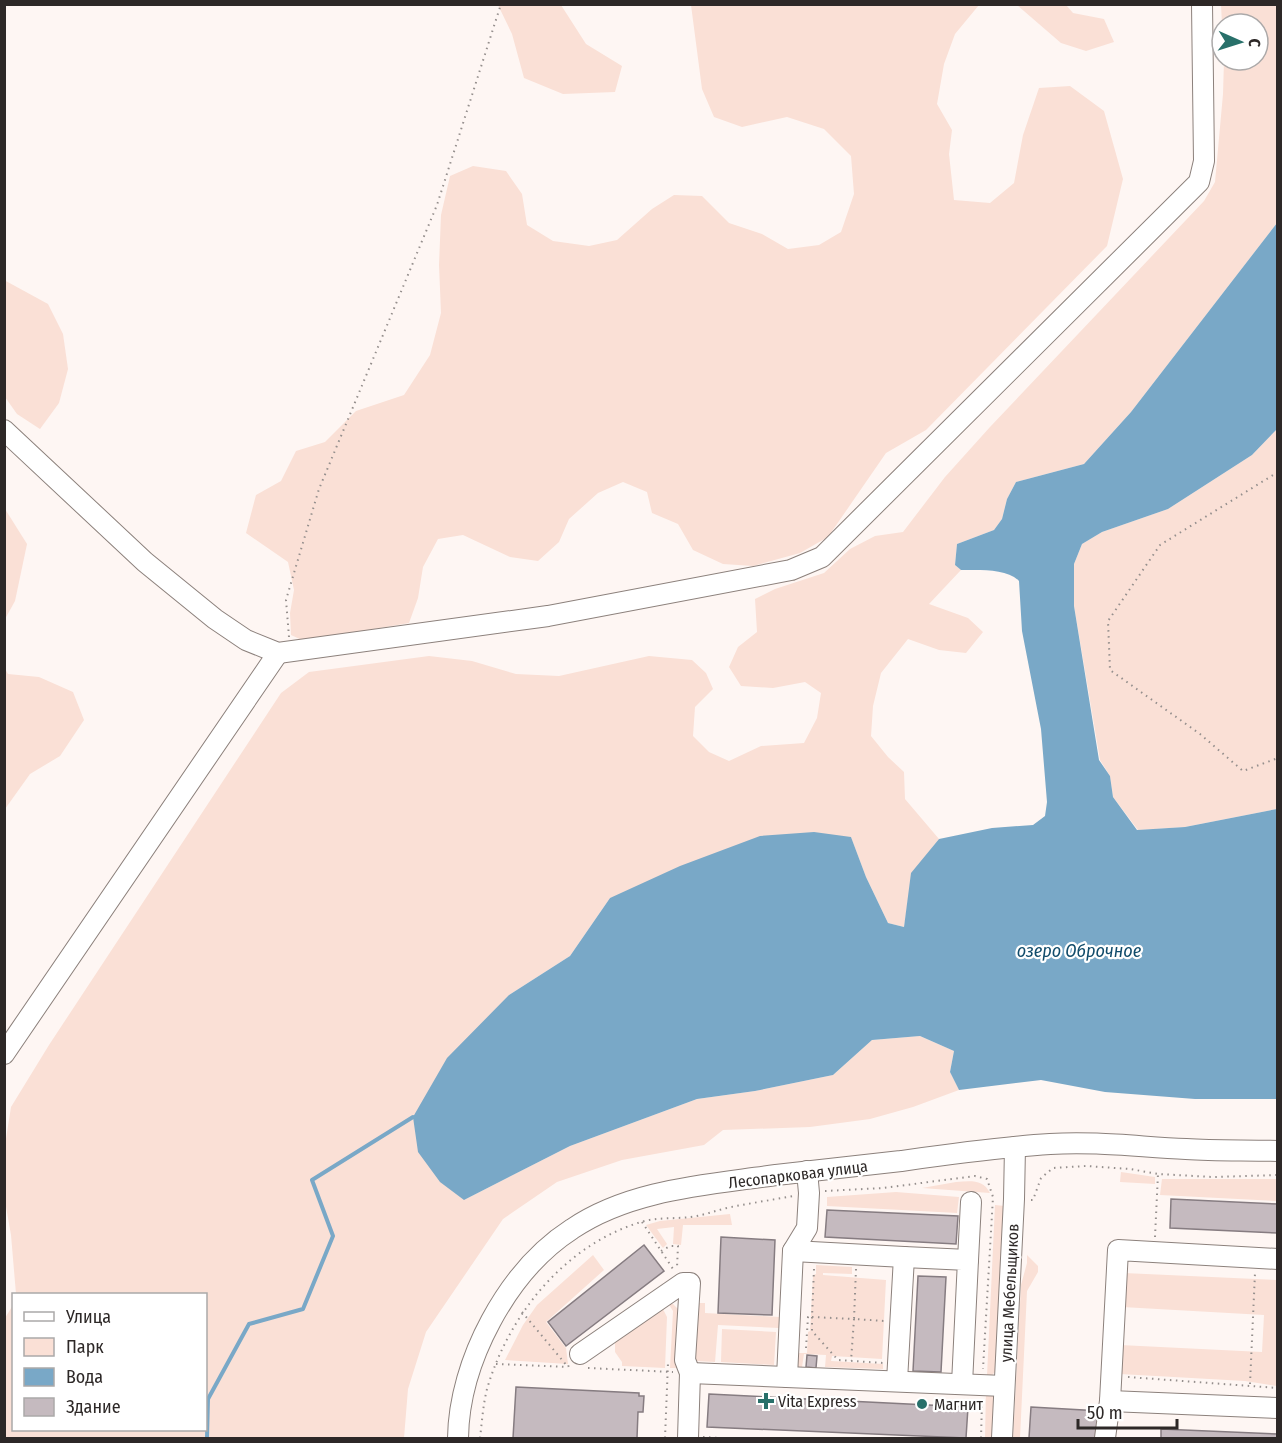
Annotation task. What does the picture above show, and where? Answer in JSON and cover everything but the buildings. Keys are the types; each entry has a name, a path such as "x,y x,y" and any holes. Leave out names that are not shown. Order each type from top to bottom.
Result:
{"street":[{"path":"4,430 145,562 215,619 246,640 285,652 548,616 791,570 822,557 1199,182 1204,161 1202,4"},
{"path":"4,1053 285,652"},
{"name":"Лесопарковая улица","path":"458,1438 458,1422 465,1386 480,1344 501,1304 521,1275 548,1249 571,1229 601,1212 665,1192 807,1171 1015,1147 1106,1143 1186,1149 1278,1151"},
{"name":"улица Мебельщиков","path":"1002,1438 1015,1147"},
{"path":"787,1377 793,1251 807,1228 809,1193 807,1171"},
{"path":"962,1384 971,1202"},
{"path":"1105,1438 1110,1401 1118,1250 1278,1259"},
{"path":"793,1251 968,1260"},
{"path":"897,1378 904,1257"},
{"path":"576,1363 683,1282 690,1283 685,1360 690,1373 695,1438"},
{"path":"690,1373 897,1378 1004,1386"},
{"path":"1110,1401 1278,1408"}],"path":[{"path":"285,652 286,600 319,489 437,205 501,4"},
{"path":"1278,472 1160,545 1108,621 1110,670 1200,734 1243,771 1278,758"},
{"path":"1028,1200 1033,1200 1041,1178 1053,1168 1086,1166 1212,1177 1278,1176"},
{"path":"1155,1238 1158,1174"},
{"path":"480,1438 486,1391 496,1364 522,1312 563,1266 594,1244 642,1222 713,1213 728,1208 809,1193 883,1188 975,1176 987,1179 993,1197 981,1438"},
{"path":"642,1222 683,1282"},
{"path":"815,1252 812,1331 838,1360 885,1363 897,1378"},
{"path":"851,1361 857,1254"},
{"path":"1250,1384 1256,1258"},
{"path":"812,1317 888,1321"},
{"path":"665,1438 669,1360"},
{"path":"496,1364 576,1363 690,1373"},
{"path":"1127,1377 1250,1384 1278,1388"},
{"path":"695,1438 721,1438"}],"green space":[{"path":"498,5 561,5 586,44 622,66 615,92 563,94 524,78 512,34"},
{"path":"691,5 979,5 955,34 944,64 937,104 952,130 949,154 954,200 990,203 1014,183 1023,135 1039,88 1070,86 1104,111 1123,179 1107,246 926,430 886,453 828,537 800,553 753,566 723,564 693,550 678,524 652,513 647,492 623,482 598,493 569,519 559,542 538,561 510,557 463,535 438,539 423,567 418,598 409,623 304,641 291,635 290,613 294,590 288,562 246,533 256,495 281,481 296,451 325,442 356,411 404,395 430,355 441,313 439,265 441,215 450,176 473,166 506,171 522,194 527,225 553,241 589,246 617,240 652,209 674,195 702,196 729,223 762,234 788,249 819,245 841,232 854,194 851,156 824,129 787,117 742,127 714,117 702,89"},
{"path":"1017,5 1066,5 1073,13 1104,19 1114,42 1086,51 1061,43"},
{"path":"1221,5 1277,5 1277,223 1131,412 1084,464 1016,482 1007,499 1002,519 994,530 957,544 955,565 961,570 929,604 968,618 983,632 966,653 939,650 908,639 881,673 873,706 871,736 904,772 905,799 939,839 912,873 904,927 888,923 866,877 851,837 610,898 570,956 509,995 464,1200 570,1146 697,1099 755,1091 833,1075 872,1040 920,1036 954,1051 950,1072 959,1090 913,1107 870,1119 810,1127 723,1130 704,1145 622,1160 557,1182 503,1219 426,1332 408,1389 404,1438 5,1438 5,1318 12,1307 12,1431 207,1431 207,1293 16,1293 11,1235 5,1201 5,1145 11,1107 49,1045 281,693 309,672 429,656 472,661 516,674 559,676 649,656 692,660 706,673 713,689 695,707 693,736 709,752 729,761 761,746 804,743 817,718 821,693 805,682 773,688 741,686 729,667 738,647 757,632 755,599 775,589 824,573 850,549 875,536 903,532 945,477 990,427 1204,201 1215,182 1224,72 1270,72 1270,12 1221,12"},
{"path":"4,280 48,304 63,334 68,369 59,403 40,429 17,414 5,397"},
{"path":"1277,429 1277,809 1185,827 1138,830 1113,797 1110,776 1100,760 1074,606 1074,564 1082,544 1102,532 1168,509 1252,455"},
{"path":"5,509 27,544 15,601 5,619"},
{"path":"4,667 8,674 39,677 73,692 84,720 60,756 30,774 5,809"},
{"path":"1121,1172 1155,1177 1155,1184 1120,1182"},
{"path":"1162,1179 1277,1179 1277,1201 1160,1195"},
{"path":"956,1182 980,1183 990,1193 922,1188"},
{"path":"896,1192 959,1197 957,1213 827,1206 827,1197"},
{"path":"995,1205 1005,1206 997,1370 991,1376 987,1376"},
{"path":"730,1214 732,1225 683,1225 681,1245 673,1244 674,1227 657,1229 667,1244 663,1248 646,1225 660,1221"},
{"path":"593,1255 604,1270 546,1322 566,1348 568,1364 505,1360 523,1325 537,1305"},
{"path":"1027,1255 1038,1266 1038,1272 1027,1291 1020,1438 1013,1438 1021,1285"},
{"path":"816,1265 852,1267 852,1274 823,1273 823,1275 886,1280 882,1359 832,1356 831,1361 883,1364 883,1369 825,1367 826,1355 804,1354 802,1367 792,1366 793,1353 807,1353 813,1275 816,1274"},
{"path":"1124,1273 1277,1280 1277,1386 1245,1381 1120,1374 1120,1345 1262,1352 1264,1315 1122,1307"},
{"path":"668,1303 673,1304 680,1311 678,1368 670,1368 673,1311"},
{"path":"699,1303 705,1303 705,1313 779,1317 779,1328 718,1325 715,1362 697,1361 692,1356 694,1310"},
{"path":"662,1307 667,1317 665,1368 622,1366 615,1352 615,1343"},
{"path":"722,1329 776,1332 774,1365 721,1362"},
{"path":"986,1391 991,1391 995,1396 993,1438 985,1438"}],"water":[{"name":"озеро Оброчное","path":"1277,223 1277,429 1252,455 1168,509 1102,532 1082,544 1074,564 1074,606 1099,760 1110,776 1113,797 1137,830 1185,827 1277,809 1277,1099 1195,1099 1105,1092 1041,1080 959,1090 950,1072 954,1051 920,1036 872,1040 833,1075 755,1091 697,1099 570,1146 464,1200 440,1182 418,1152 413,1117 447,1058 509,995 570,956 610,898 680,866 760,836 814,832 851,837 866,877 888,923 904,927 911,873 939,839 992,828 1033,825 1045,816 1047,802 1041,729 1022,631 1019,581 1000,572 961,570 955,565 957,544 994,530 1002,519 1007,499 1016,482 1084,464 1131,412"}],"waterway":[{"path":"207,1438 208,1399 249,1324 303,1309 333,1236 312,1180 413,1117"}],"place":[{"name":"Vita Express","path":"766,1401"},
{"name":"Магнит","path":"922,1404"}]}
